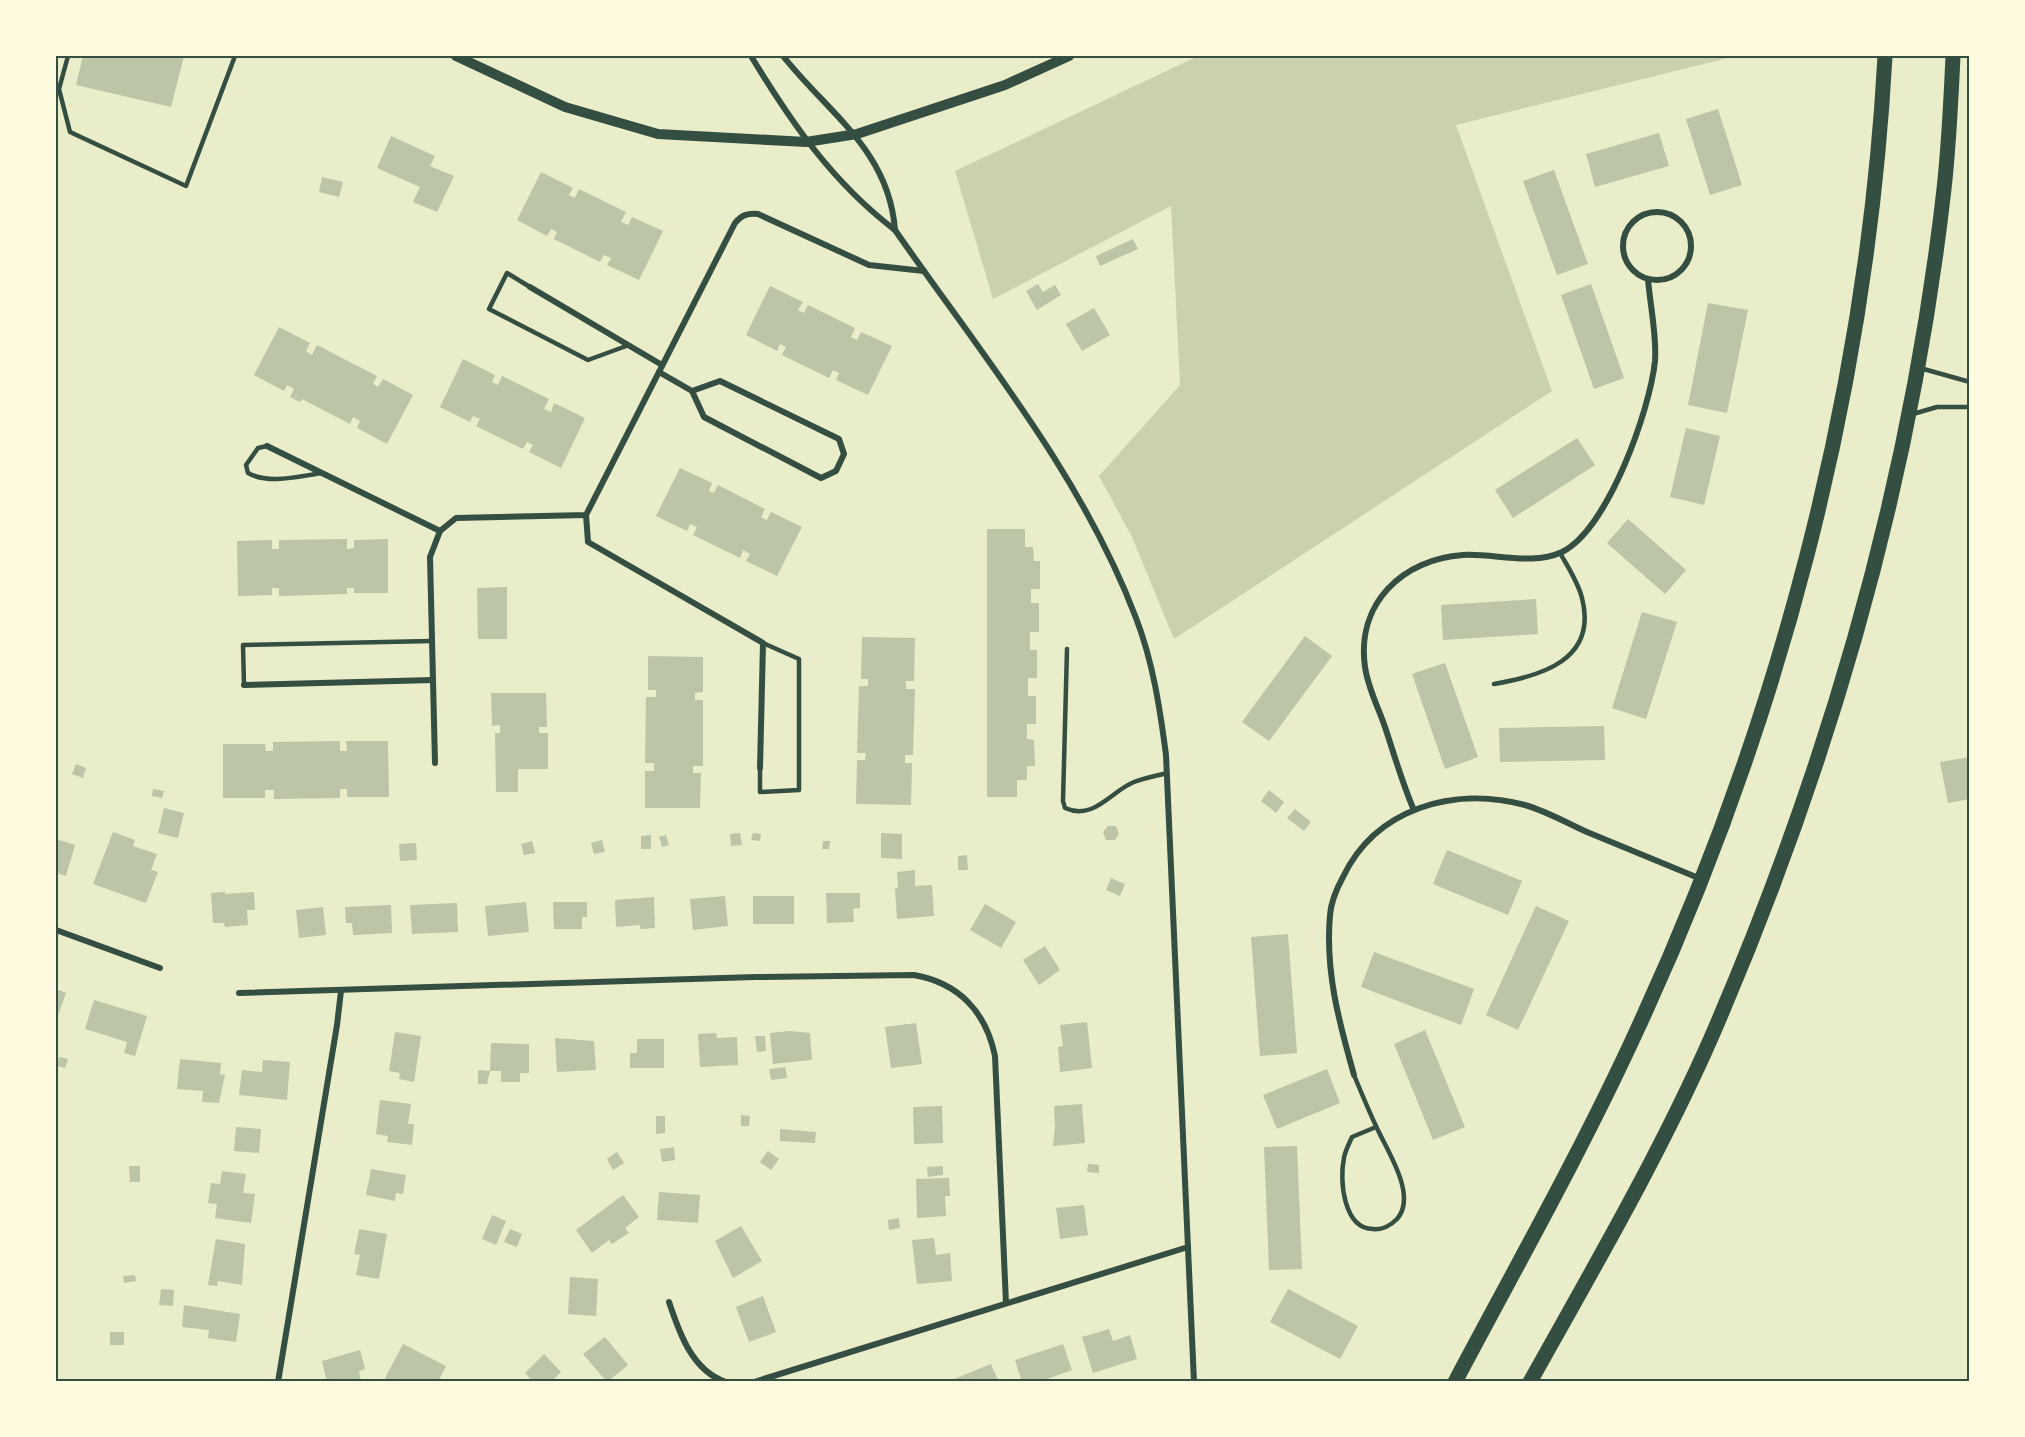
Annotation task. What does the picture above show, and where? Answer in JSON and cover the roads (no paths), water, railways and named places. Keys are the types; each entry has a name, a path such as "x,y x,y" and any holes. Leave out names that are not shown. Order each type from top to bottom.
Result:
{"main road":[{"path":"1455,1382 1598,1110 1637,1030 1701,879 1756,728 1812,534 1835,424 1864,264 1885,56"},
{"path":"1530,1382 1669,1125 1710,1040 1750,943 1838,699 1867,593 1917,367 1944,187 1953,56"}],"street":[{"path":"456,56 565,107 658,134 806,142 856,134 1005,85 1068,56"},
{"path":"751,56 806,142 872,212 895,230 1046,445 1105,548 1136,618 1145,645 1160,712 1167,773 1194,1382"},
{"path":"783,56 825,104 856,134 878,169 894,207 895,230"},
{"path":"760,768 763,643 588,542 586,514 735,223 748,213 758,214 869,265 924,271"},
{"path":"1651,213 1673,216 1688,232 1690,254 1686,264 1670,278 1648,279 1629,266 1624,256 1623,244 1626,233 1631,224 1651,213"},
{"path":"1413,808 1400,776 1365,666 1367,629 1385,592 1404,573 1440,558 1464,555 1537,558 1560,553 1576,543 1611,497 1644,406 1655,360 1648,279"},
{"path":"530,287 662,364"},
{"path":"659,372 692,391 704,417 821,478 836,471 844,454 839,439 720,381 692,391"},
{"path":"267,446 440,531"},
{"path":"435,763 430,557 440,531 456,518 586,514"},
{"path":"244,685 433,680"},
{"path":"1354,1075 1337,1018 1332,989 1328,957 1330,912 1342,879 1362,845 1385,825 1413,808 1473,799 1526,806 1701,879"},
{"path":"56,930 160,968"},
{"path":"240,993 744,977 903,975 930,978 964,996 980,1014 991,1035 995,1056 1006,1303"},
{"path":"278,1382 338,1025 341,991"},
{"path":"754,1382 1188,1247"},
{"path":"669,1302 678,1329 691,1354 701,1366 726,1382"}],"lane":[{"path":"68,56 59,90 70,132 186,186 235,56"},
{"path":"530,287 507,273 489,309 588,360 629,345"},
{"path":"1917,367 1970,382"},
{"path":"1908,415 1937,407 1970,407"},
{"path":"267,446 258,448 246,465 248,473 256,478 272,479 322,473"},
{"path":"1494,684 1533,677 1555,667 1581,640 1584,620 1582,599 1560,553"},
{"path":"244,685 243,645 432,640"},
{"path":"760,768 760,792 799,790 799,659 763,643"},
{"path":"1067,650 1063,801 1065,808 1071,810 1098,807 1128,785 1167,773"},
{"path":"1354,1075 1376,1127 1395,1161 1402,1183 1404,1205 1400,1215 1392,1225 1380,1230 1367,1229 1356,1224 1344,1202 1343,1159 1352,1137 1376,1127"}]}
